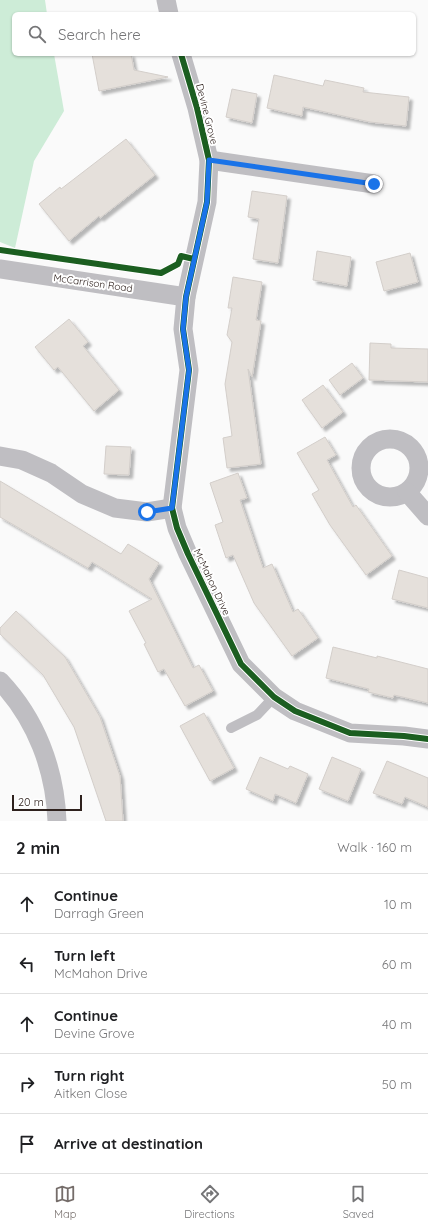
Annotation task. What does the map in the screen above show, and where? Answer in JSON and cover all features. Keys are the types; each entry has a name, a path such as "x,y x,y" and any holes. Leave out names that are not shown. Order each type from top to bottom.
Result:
{"street":[{"path":"166,0 169,12"},
{"name":"Devine Grove","path":"182,56 197,108 209,160 207,202 186,297"},
{"path":"209,160 374,184"},
{"name":"McCarrison Road","path":"0,269 186,297"},
{"name":"McMahon Drive","path":"186,297 183,329 189,370 172,508 177,528 188,554 241,664 274,697 295,711 319,722 350,733 428,739"},
{"path":"0,456 22,460 51,473 82,494 115,508 147,512 172,508"},
{"path":"407,492 428,516"},
{"path":"0,681 28,718 43,748 56,808 57,821"}],"lane":[{"path":"232,728 257,715 274,697"}],"green space":[{"path":"0,0 45,0 47,12 12,12 12,56 54,56 64,111 34,161 15,248 0,242"}],"building":[{"path":"92,56 131,56 134,70 168,77 99,91"},
{"path":"274,75 323,86 325,80 364,88 363,92 409,97 406,126 370,122 303,107 302,116 267,108"},
{"path":"232,89 257,94 252,123 226,117"},
{"path":"126,139 155,175 100,218 99,216 69,241 39,204"},
{"path":"252,191 287,196 278,263 253,259 259,219 248,217"},
{"path":"317,251 351,257 347,286 313,280"},
{"path":"410,253 418,282 384,291 376,262"},
{"path":"233,277 262,282 256,320 261,321 252,377 248,369 261,464 227,468 223,438 232,436 225,384 232,342 227,335 232,308 228,308"},
{"path":"69,319 88,342 83,346 119,390 94,411 58,367 54,370 35,347"},
{"path":"370,343 391,344 391,348 428,349 428,382 369,380"},
{"path":"352,363 363,378 340,395 329,380"},
{"path":"323,385 343,412 322,428 302,400"},
{"path":"325,437 336,455 327,460 353,507 356,505 392,556 366,575 330,525 312,494 319,490 297,453"},
{"path":"106,446 131,447 129,475 104,474"},
{"path":"238,473 247,498 240,500 263,568 272,564 293,612 298,609 318,638 292,656 254,603 233,555 226,558 215,525 223,522 210,483"},
{"path":"0,481 121,554 128,544 159,563 149,579 193,668 199,665 213,691 185,706 164,669 158,672 144,644 146,643 129,611 152,599 92,562 88,568 0,517"},
{"path":"399,570 428,578 428,608 392,599"},
{"path":"16,611 65,657 100,717 120,776 123,821 106,821 74,727 43,675 0,634 0,628"},
{"path":"333,647 428,669 428,703 394,695 393,698 368,692 369,689 326,678"},
{"path":"204,713 234,768 210,781 180,726"},
{"path":"260,757 288,769 290,766 308,774 296,803 275,794 273,801 246,789"},
{"path":"332,757 361,769 348,801 319,789"},
{"path":"387,761 428,778 428,807 405,797 402,804 373,793"}],"cycle path":[{"path":"182,56 197,108 209,160 207,202 186,297 183,329 189,370 172,508 177,528 241,664 274,697 295,711 350,733 428,739"},
{"path":"0,250 161,273 178,264 181,256 194,259"}],"route":[{"path":"147,512 172,508 189,370 183,329 186,297 207,202 209,160 374,184"}]}
